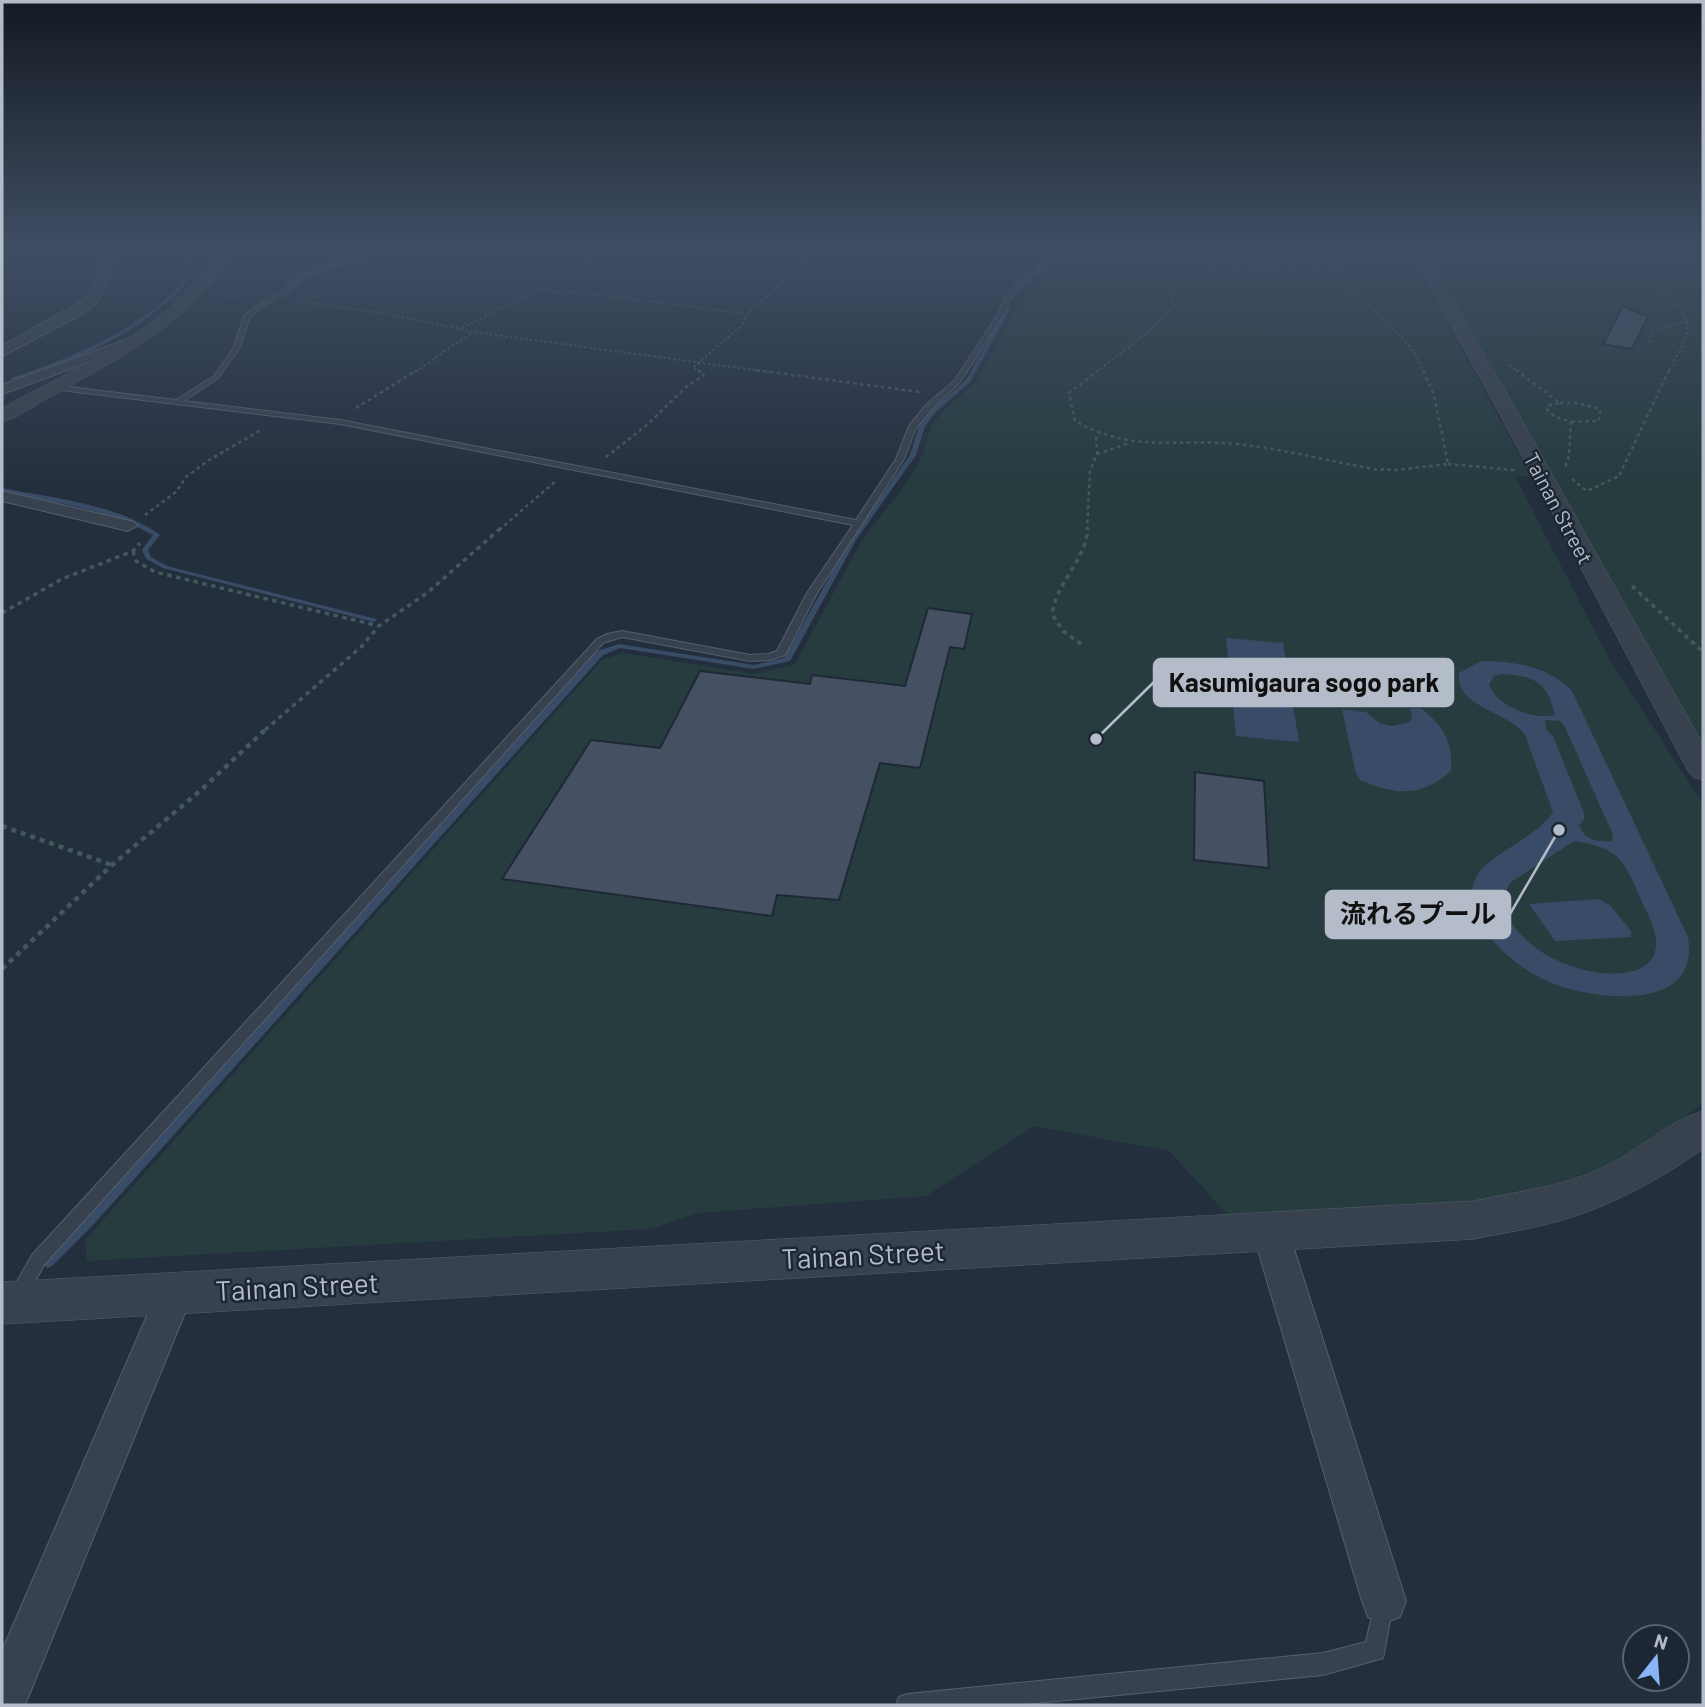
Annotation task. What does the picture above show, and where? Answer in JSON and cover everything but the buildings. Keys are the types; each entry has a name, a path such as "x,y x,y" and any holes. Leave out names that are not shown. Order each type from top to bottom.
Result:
{"street":[{"path":"2,352 50,326"},
{"path":"2,416 155,326"},
{"name":"Tainan Street","path":"1459,326 1703,771"},
{"path":"2,390 9,383 128,343"},
{"path":"2,496 128,526"},
{"name":"Tainan Street","path":"8,1302 1474,1220 1568,1200 1611,1183 1665,1155 1703,1127"},
{"path":"1270,1230 1384,1601"},
{"path":"2,1705 175,1293"}],"lane":[{"path":"176,403 216,377 236,349 244,326"},
{"path":"8,1302 38,1260 600,641 622,634 750,658 770,657 781,653 812,593 900,459 912,428 958,380 992,326"},
{"path":"52,387 330,421 857,523"},
{"path":"907,1705 1323,1664 1375,1650 1384,1601"}],"path":[{"path":"442,326 472,332 702,361 941,396"},
{"path":"460,329 469,326"},
{"path":"589,471 648,424 685,388 703,376 704,373 693,368 741,326"},
{"path":"1155,326 1069,393 1075,421 1096,435 1130,443 1234,444 1374,470 1448,464 1522,471"},
{"path":"1391,326 1415,353 1434,395 1448,464"},
{"path":"1648,342 1653,331 1670,326"},
{"path":"1587,491 1619,476 1687,332 1687,326"},
{"path":"330,421 369,402 472,332"},
{"path":"1504,361 1560,402"},
{"path":"1560,402 1578,403 1600,410 1599,421 1571,422 1554,416 1547,409 1549,405 1560,402"},
{"path":"128,526 176,492 186,477 209,460 286,416"},
{"path":"1571,422 1569,456 1563,474 1587,491"},
{"path":"1081,644 1063,631 1052,614 1054,600 1087,541 1090,471 1097,454 1096,435"},
{"path":"1097,454 1130,443"},
{"path":"2,969 112,864 200,791 285,711 361,647 379,626 428,593 571,468"},
{"path":"1586,499 1587,491"},
{"path":"2,613 62,579 133,551 136,561 155,572 379,626"},
{"path":"1629,582 1703,652"},
{"path":"2,826 112,864"}],"green space":[{"path":"1008,326 1448,326 1531,477 1515,476 1610,661 1703,804 1703,1103 1635,1152 1578,1176 1530,1190 1430,1206 1228,1215 1169,1151 1034,1126 926,1196 698,1213 651,1229 87,1261 85,1240 602,660 623,653 755,674 795,664 862,540 907,482 922,456 931,427 942,412 976,382"},
{"path":"1464,326 1703,326 1703,755 1660,684"}],"water":[{"path":"1226,638 1283,643 1299,742 1236,736"},
{"path":"1481,661 1506,662 1541,671 1572,691 1688,937 1688,961 1679,978 1665,989 1623,996 1601,995 1560,986 1540,978 1513,960 1480,924 1471,902 1477,876 1490,861 1536,830 1553,812 1525,735 1507,720 1465,694 1460,685 1459,673","holes":["1502,674 1523,677 1538,683 1548,695 1555,715 1527,714 1500,700 1489,685 1494,676","1545,720 1560,721 1565,727 1613,835 1612,841 1592,839 1579,825 1584,819 1584,813 1553,736 1546,730","1574,841 1609,851 1628,871 1653,926 1656,945 1650,962 1633,971 1609,973 1582,969 1555,959 1530,943 1511,923 1502,897 1511,882"]},
{"path":"1421,708 1445,735 1450,751 1451,771 1440,780 1418,790 1396,791 1360,780 1355,770 1342,709 1366,712 1379,723 1392,726 1410,722 1412,715 1409,709"},
{"path":"1598,899 1610,905 1631,931 1631,937 1555,941 1529,904"}],"waterway":[{"path":"13,379 78,355 133,326"},
{"path":"48,1262 90,1220 600,653 619,646 754,667 787,659 853,540 913,455 922,426 933,412 968,381 999,326"},
{"path":"2,490 102,511 140,525 157,535 145,550 148,558 165,567 374,620"}],"place":[{"name":"Kasumigaura sogo park","path":"1096,739"},
{"name":"流れるプール","path":"1559,830"}]}
